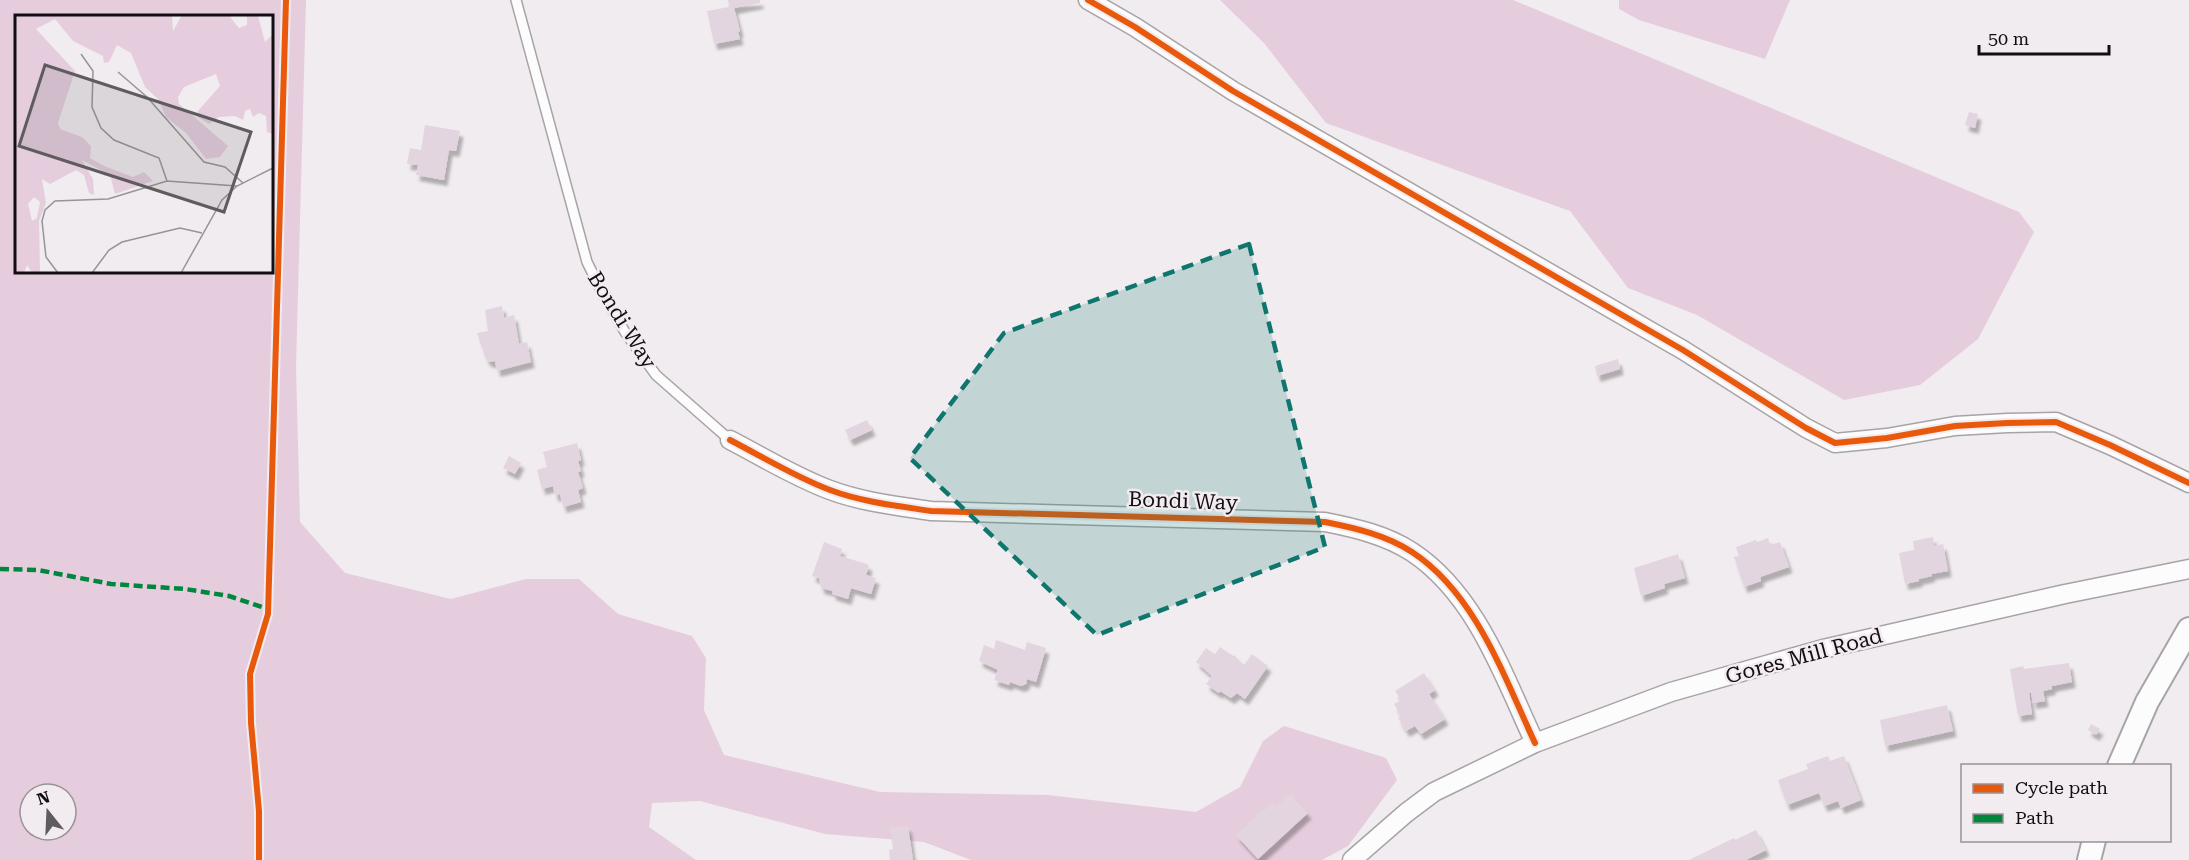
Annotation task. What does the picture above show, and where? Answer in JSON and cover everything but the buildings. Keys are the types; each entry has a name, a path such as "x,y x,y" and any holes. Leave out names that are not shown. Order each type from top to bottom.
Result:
{"street":[{"path":"1088,0 1135,27 1233,91 1683,350 1806,428 1835,443 1887,438 1955,426 2056,422 2189,483"},
{"name":"Bondi Way","path":"730,440 793,474 831,490 896,506 931,511 1325,522 1360,529 1387,539 1412,552 1433,569 1459,596 1484,636 1535,743"},
{"name":"Gores Mill Road","path":"1352,860 1434,792 1535,743 1671,692 1812,652 2065,594 2189,569"},
{"path":"2119,764 2147,702 2189,629"},
{"path":"2089,860 2094,842"}],"lane":[{"name":"Bondi Way","path":"516,0 584,251 595,279 625,332 656,375 730,440"}],"highlighted area":[{"path":"1249,244 1325,547 1097,635 910,458 1004,333"}],"shaded area":[{"path":"0,0 306,0 296,367 300,522 345,573 451,599 526,579 579,579 618,614 692,636 706,658 704,710 724,755 880,792 1048,795 1196,812 1240,787 1263,741 1284,726 1386,758 1397,780 1348,846 1322,860 971,860 924,842 825,834 700,801 652,803 649,827 696,860 0,860"},
{"path":"1220,0 1513,0 2019,212 2034,232 1978,339 1920,385 1844,400 1697,315 1628,288 1570,211 1326,123 1264,43"},
{"path":"1619,0 1790,0 1765,59 1639,20 1619,9"}],"marked path":[{"path":"0,569 38,570 111,584 185,589 229,596 268,609"}],"cycle path":[{"path":"259,860 259,811 251,723 250,674 268,614 286,0"},
{"path":"1088,0 1135,27 1233,91 1683,350 1806,428 1835,443 1887,438 1955,426 2056,422 2189,483"},
{"path":"730,440 830,490 867,501 931,511 1325,522 1381,537 1412,552 1454,590 1486,638 1535,743"}]}
